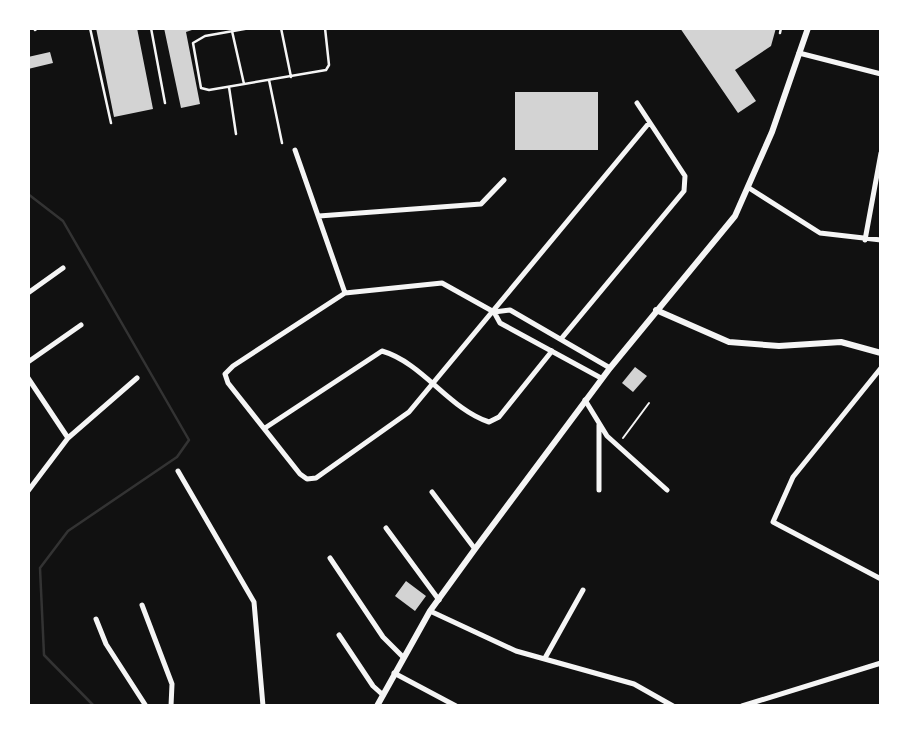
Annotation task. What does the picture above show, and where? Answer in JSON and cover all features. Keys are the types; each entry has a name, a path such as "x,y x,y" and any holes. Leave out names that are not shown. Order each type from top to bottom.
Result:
{"street":[{"path":"377,706 430,611 475,549 601,378 735,216 749,188 808,28"},
{"path":"799,53 881,74"},
{"path":"561,339 684,191 685,176 637,103"},
{"path":"601,378 500,323 494,312 442,283 345,293 225,374 228,383 300,474 307,479 316,478 409,412 494,312 649,123"},
{"path":"296,150 345,293"},
{"path":"865,240 881,153"},
{"path":"318,216 481,204 504,180"},
{"path":"749,188 820,233 881,240"},
{"path":"28,293 63,268"},
{"path":"494,312 510,310 610,368"},
{"path":"656,310 729,342 779,345 841,342 881,353"},
{"path":"28,362 81,325"},
{"path":"265,428 382,351 391,354 433,383 478,418 489,422 499,417 552,351"},
{"path":"881,368 793,478 773,522 881,579"},
{"path":"28,378 68,438"},
{"path":"29,486 68,438 137,378"},
{"path":"585,400 599,425 617,445 667,490"},
{"path":"599,425 596,455 599,490"},
{"path":"178,471 254,602 263,706"},
{"path":"432,492 475,549"},
{"path":"386,528 439,600"},
{"path":"330,558 383,637 403,657"},
{"path":"545,658 583,590"},
{"path":"142,605 172,684 171,706"},
{"path":"430,611 516,651 634,684 673,706"},
{"path":"96,619 106,644 146,706"},
{"path":"339,635 373,686 383,695"},
{"path":"742,706 881,663"},
{"path":"394,673 456,706"}],"lane":[{"path":"90,28 111,124"},
{"path":"151,28 165,103"},
{"path":"250,28 205,36 193,43 201,88 209,90 229,87 328,68 325,28"},
{"path":"281,28 291,77"},
{"path":"232,31 244,84"},
{"path":"270,80 282,143"},
{"path":"229,87 236,134"}],"path":[{"path":"617,445 649,403"}],"building":[{"path":"96,28 137,28 153,109 114,117"},
{"path":"164,28 198,28 186,32 200,104 181,108"},
{"path":"680,28 776,28 771,46 735,70 756,101 738,113"},
{"path":"50,52 53,63 28,69 28,57"},
{"path":"515,92 598,92 598,150 515,150"},
{"path":"635,367 647,376 633,392 622,383"},
{"path":"406,581 426,596 415,611 395,596"}],"waterway":[{"path":"28,194 63,221 189,440 177,457 68,531 40,568 44,655 94,706"}]}
